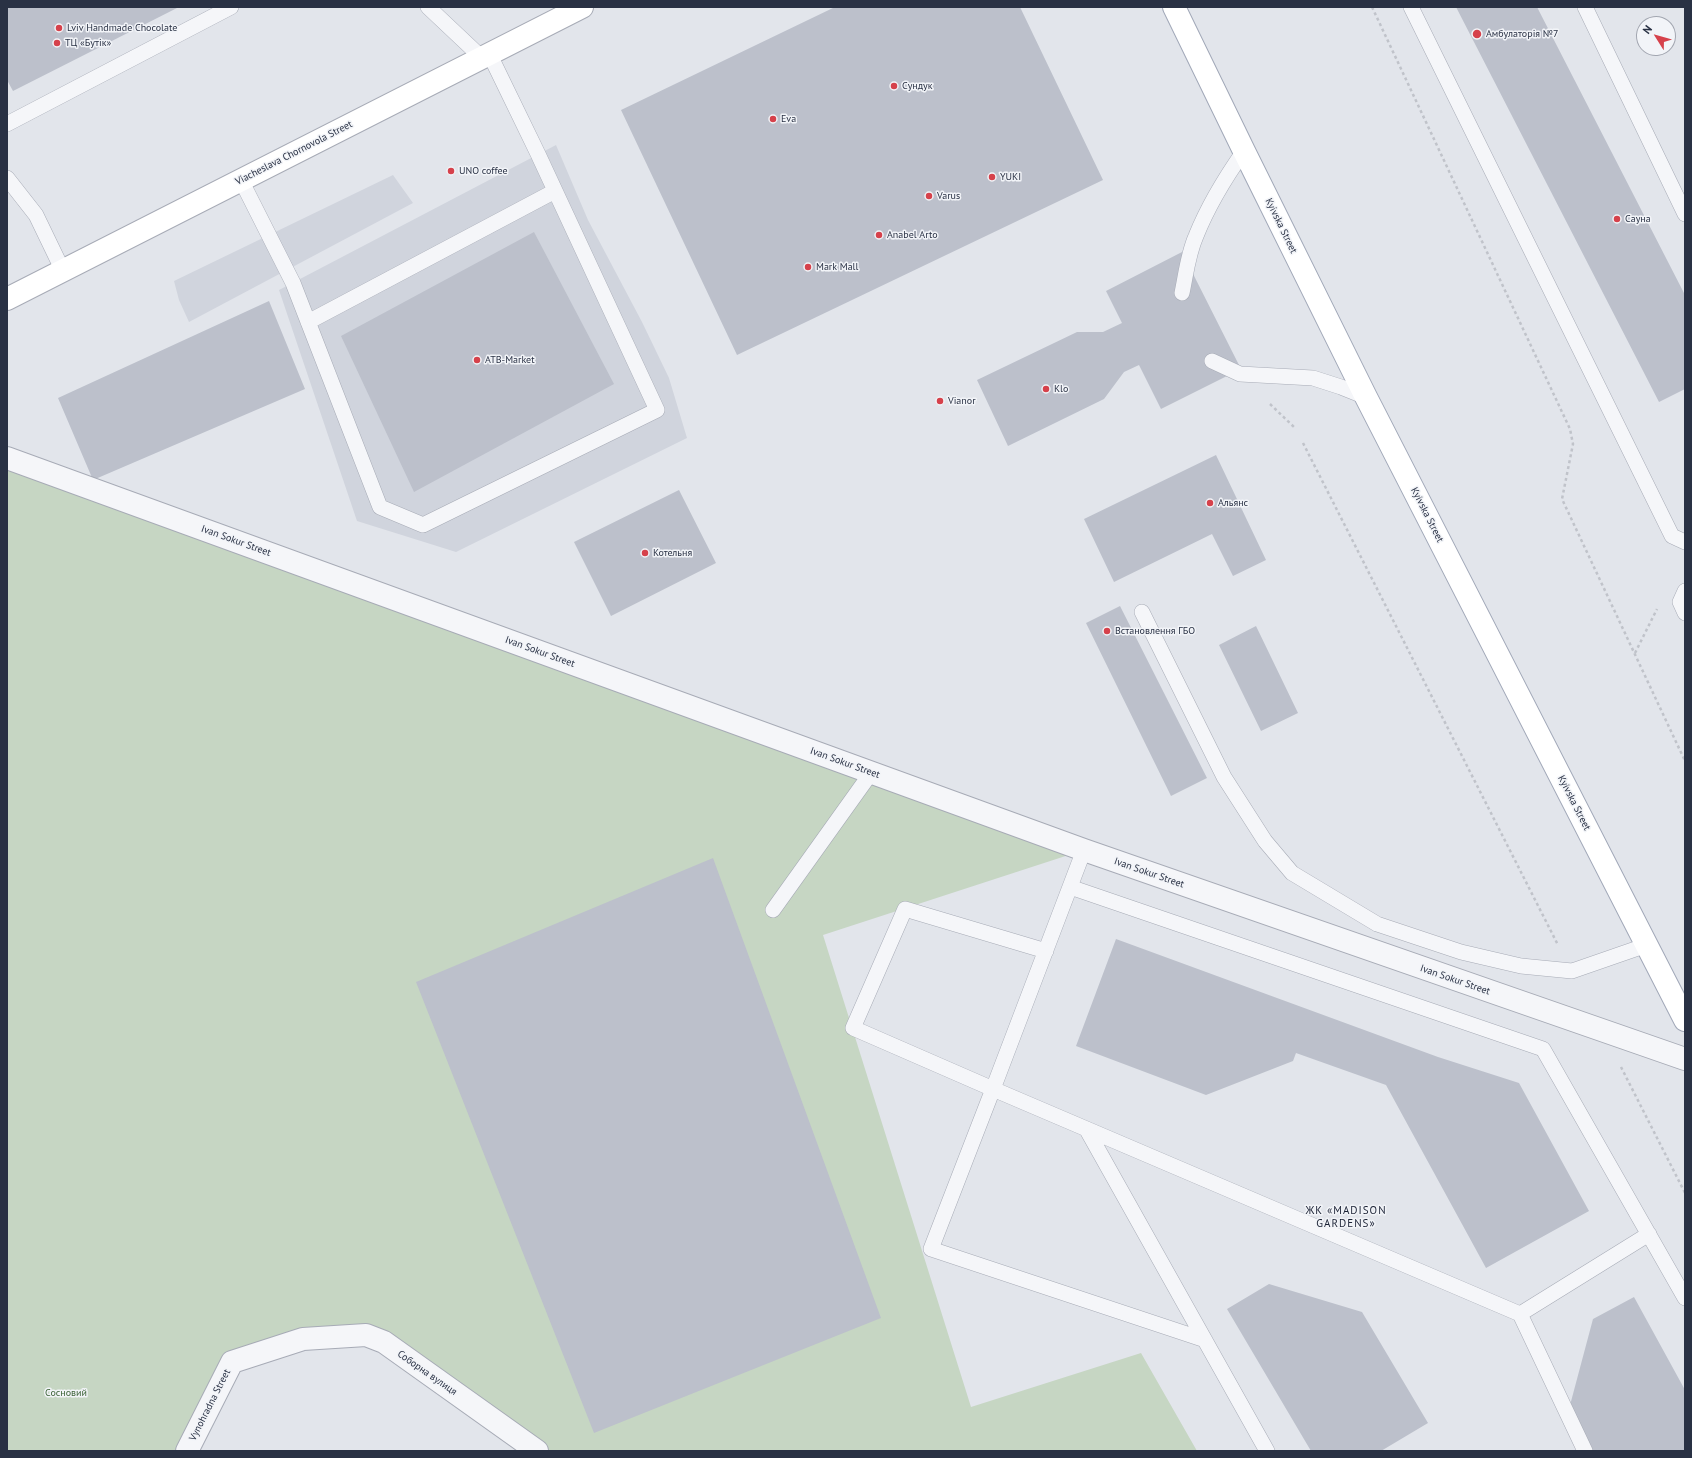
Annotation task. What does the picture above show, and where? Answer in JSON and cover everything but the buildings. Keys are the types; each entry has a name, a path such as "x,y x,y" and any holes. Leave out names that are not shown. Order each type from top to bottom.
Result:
{"main road":[{"name":"Viacheslava Chornovola Street","path":"7,299 582,7"},
{"name":"Kyivska Street","path":"1174,7 1366,397 1685,1020"}],"street":[{"name":"Ivan Sokur Street","path":"7,458 1084,850 1685,1059"},
{"name":"Соборна вулиця","path":"303,1339 366,1335 384,1342 536,1451"},
{"name":"Vynohradna Street","path":"187,1451 232,1362 303,1339"}],"lane":[{"path":"7,124 231,7"},
{"path":"240,180 293,283 380,507 423,525 657,410 555,191 485,55 428,7"},
{"path":"1411,7 1672,536 1685,542"},
{"path":"1585,7 1685,214"},
{"path":"1182,293 1187,266 1195,237 1220,185 1244,151"},
{"path":"7,178 36,215 63,271"},
{"path":"308,322 555,191"},
{"path":"1212,361 1240,374 1313,378 1366,397"},
{"path":"1685,591 1680,602 1685,613"},
{"path":"1142,612 1224,777 1265,841 1292,873 1377,924 1461,952 1521,966 1572,971 1647,945"},
{"path":"773,910 871,772"},
{"path":"1084,850 931,1249 1205,1340"},
{"path":"1070,887 1543,1048 1685,1298"},
{"path":"1046,951 905,909 853,1028 1087,1130 1520,1314 1585,1451"},
{"path":"1087,1130 1267,1451"},
{"path":"1520,1314 1649,1234"}],"path":[{"path":"1372,7 1570,429 1573,444 1562,499 1685,761"},
{"path":"1270,404 1294,427"},
{"path":"1303,443 1572,971"},
{"path":"1602,1031 1685,1194"}],"shaded area":[{"path":"556,145 588,220 642,322 669,378 687,438 456,552 357,521 279,290"},
{"path":"393,175 413,203 189,322 179,300 174,281"}],"green space":[{"name":"Сосновий","path":"7,458 1084,850 823,935 971,1407 1141,1353 1197,1451 537,1451 374,1338 232,1362 187,1451 7,1451"}],"place":[{"name":"Lviv Handmade Chocolate","path":"59,28"},
{"name":"Амбулаторія №7","path":"1477,34"},
{"name":"ТЦ «Бутік»","path":"57,43"},
{"name":"Сундук","path":"894,86"},
{"name":"Eva","path":"773,119"},
{"name":"UNO coffee","path":"451,171"},
{"name":"YUKI","path":"992,177"},
{"name":"Varus","path":"929,196"},
{"name":"Сауна","path":"1617,219"},
{"name":"Anabel Arto","path":"879,235"},
{"name":"Mark Mall","path":"808,267"},
{"name":"ATB-Market","path":"477,360"},
{"name":"Klo","path":"1046,389"},
{"name":"Vianor","path":"940,401"},
{"name":"Альянс","path":"1210,503"},
{"name":"Котельня","path":"645,553"},
{"name":"Встановлення ГБО","path":"1107,631"}],"district":[{"name":"ЖК «MADISON GARDENS»","path":"1346,1217"}]}
